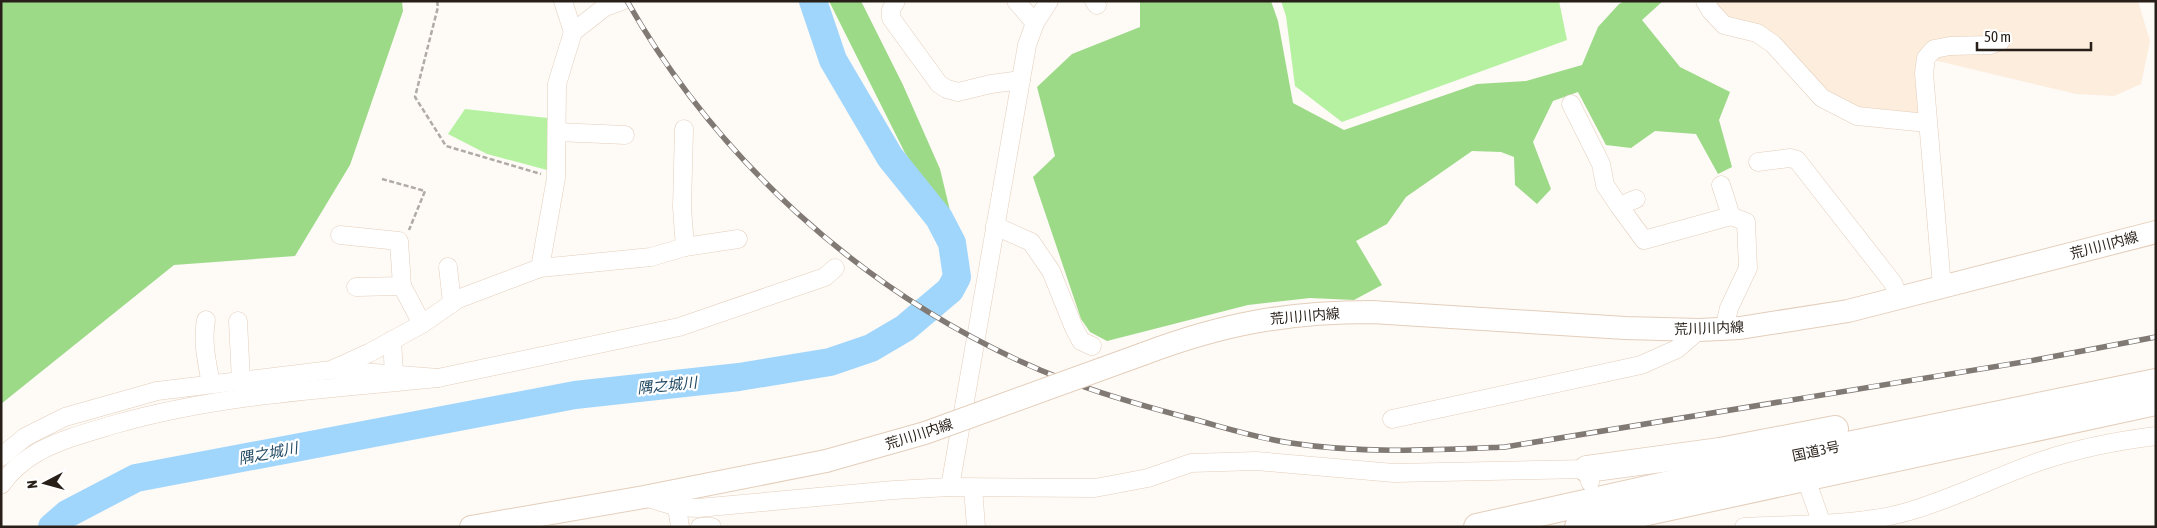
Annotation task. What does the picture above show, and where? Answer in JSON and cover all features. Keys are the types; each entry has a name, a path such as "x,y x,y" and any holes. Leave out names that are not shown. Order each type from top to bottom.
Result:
{"highway":[{"name":"国道3号","path":"1578,527 1802,466 2085,396 2156,382"},
{"path":"1588,475 2044,390 2085,396"},
{"name":"国道3号","path":"1477,527 2156,402"}],"main road":[{"name":"荒川川内線","path":"471,527 644,497 826,460 925,433 1178,340 1258,320 1331,312 1372,312 1625,328 1724,329 1794,321 1848,311 2156,232"}],"street":[{"path":"563,1 573,32"},
{"path":"540,268 556,178 557,84 573,32 605,7 622,1"},
{"path":"896,1 891,10 891,18 939,84 947,90 958,92 991,84 1021,80"},
{"path":"1016,1 1035,23"},
{"path":"950,487 1027,45 1035,23 1048,1"},
{"path":"1705,1 1711,11 1724,24 1757,33 1773,44 1822,98 1857,116 1927,123"},
{"path":"1942,287 1933,172 1927,123 1924,73 1926,58 1934,49 1950,46 1990,45 2001,41"},
{"path":"1572,104 1601,164 1605,185 1644,240 1731,216 1746,222 1748,268 1729,308 1724,329"},
{"path":"684,129 682,207 685,247"},
{"path":"557,132 625,135"},
{"path":"1758,162 1790,158 1797,160 1893,283 1899,298"},
{"path":"1721,185 1731,216"},
{"path":"1619,206 1636,199"},
{"path":"995,226 1031,242 1051,271 1081,341 1092,346"},
{"path":"340,235 399,241 402,286 422,324"},
{"path":"332,370 422,324 458,298 540,268 651,256 685,247 738,239"},
{"path":"448,267 452,303"},
{"path":"1,485 9,474 36,453 71,437 141,417 232,398 438,378 679,327 826,277 836,268"},
{"path":"356,287 402,286"},
{"path":"206,320 204,348 211,384"},
{"path":"238,321 241,381"},
{"path":"1392,419 1641,365 1677,349 1699,330"},
{"path":"392,340 394,374"},
{"path":"1,457 24,437 65,416 157,391 332,370 438,378"},
{"path":"1744,527 1887,522 2040,462 2087,447 2156,436"},
{"path":"644,497 677,507 698,508 950,487 1095,488 1148,478 1191,463 1256,461 1394,473 1588,475"},
{"path":"1802,466 1823,525"},
{"path":"973,488 976,527"},
{"path":"677,507 680,527"},
{"path":"700,527 712,527"}],"path":[{"path":"437,1 438,7 415,96 446,146 556,178"},
{"path":"382,179 424,191 407,235 399,241"}],"shaded area":[{"path":"1712,1 2138,1 2150,41 2141,84 2114,96 2076,94 1938,61 1917,58 1919,113 1916,116 1871,113 1837,100 1730,20"}],"green space":[{"path":"1,1 402,1 403,11 350,165 295,256 174,265 1,404"},
{"path":"829,1 861,1 903,85 940,169 953,223 905,153"},
{"path":"1140,1 1271,1 1278,21 1293,103 1344,130 1477,84 1526,81 1582,65 1598,27 1619,4 1625,1 1663,1 1642,20 1680,67 1730,92 1719,120 1732,167 1718,174 1696,134 1655,131 1631,148 1606,145 1578,92 1553,101 1533,142 1551,189 1537,204 1515,185 1514,157 1501,152 1472,151 1406,197 1387,224 1356,241 1382,285 1354,300 1310,298 1248,305 1107,341 1090,332 1081,319 1033,177 1055,156 1037,87 1072,54 1140,27"},
{"path":"1281,1 1559,1 1567,40 1342,122 1295,86 1286,16"},
{"path":"465,109 548,118 547,170 487,154 448,134"}],"waterway":[{"name":"隅之城川","path":"52,527 67,514 136,478 575,395 739,377 830,362 871,348 905,328 950,290 957,277 952,243 939,218 890,157 833,60 813,1"}],"railway":[{"path":"627,1 663,59 703,113 748,164 796,212 848,256 904,296 962,331 1022,362 1062,379 1143,405 1265,438 1344,449 1425,450 1505,447 2035,360 2156,337"}]}
